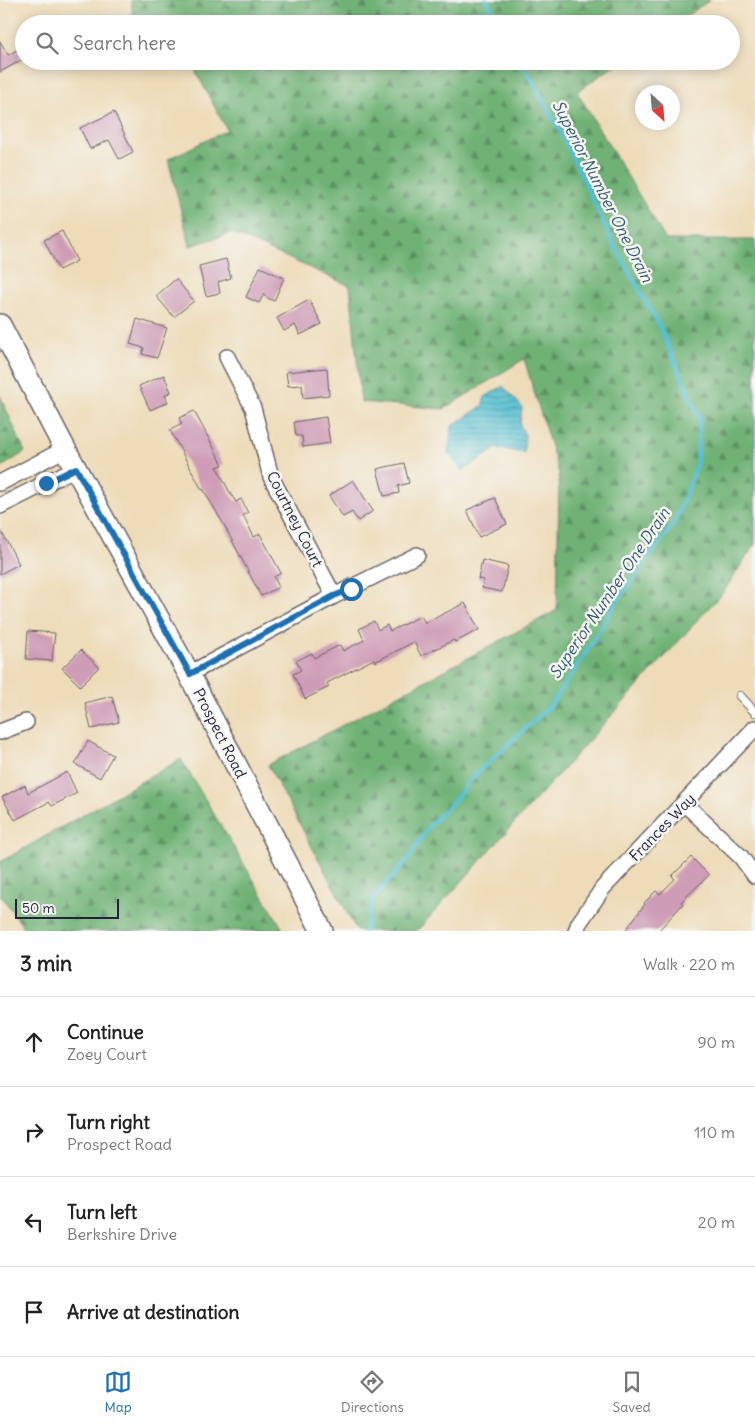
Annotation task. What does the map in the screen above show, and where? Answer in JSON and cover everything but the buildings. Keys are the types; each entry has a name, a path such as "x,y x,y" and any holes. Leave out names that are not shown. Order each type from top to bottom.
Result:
{"main road":[{"name":"Prospect Road","path":"0,325 65,449 190,674 322,931"}],"street":[{"name":"Courtney Court","path":"227,357 253,408 271,477 334,596"},
{"path":"0,483 65,449"},
{"path":"0,506 76,468"},
{"path":"190,674 334,596 417,555"},
{"path":"0,732 26,722"},
{"name":"Frances Way","path":"576,931 579,923 603,888 685,804 755,728"},
{"path":"685,804 741,857 755,876"}],"lane":[{"path":"740,696 755,712"}],"green space":[{"path":"131,0 710,0 688,15 133,15"},
{"path":"195,70 608,70 577,92 666,240 755,240 755,544 724,591 417,931 357,931 268,765 557,610 559,473 524,359 444,409 361,402 350,286 232,233 190,246 168,159 227,130"},
{"path":"0,395 25,452 0,468"},
{"path":"181,759 284,931 26,931 0,894 0,862"}],"water":[{"path":"503,386 522,407 520,425 525,435 524,453 497,448 462,471 448,453 452,426 482,406 485,397"}],"waterway":[{"name":"Superior Number One Drain","path":"486,0 495,15"},
{"name":"Superior Number One Drain","path":"365,931 373,899 408,859 429,826 452,803 475,775 550,706 580,662 617,601 675,522 696,468 700,419 659,325 614,245 560,130 526,70"}],"route":[{"path":"46,483 76,468 190,674 334,596 351,589"}]}
